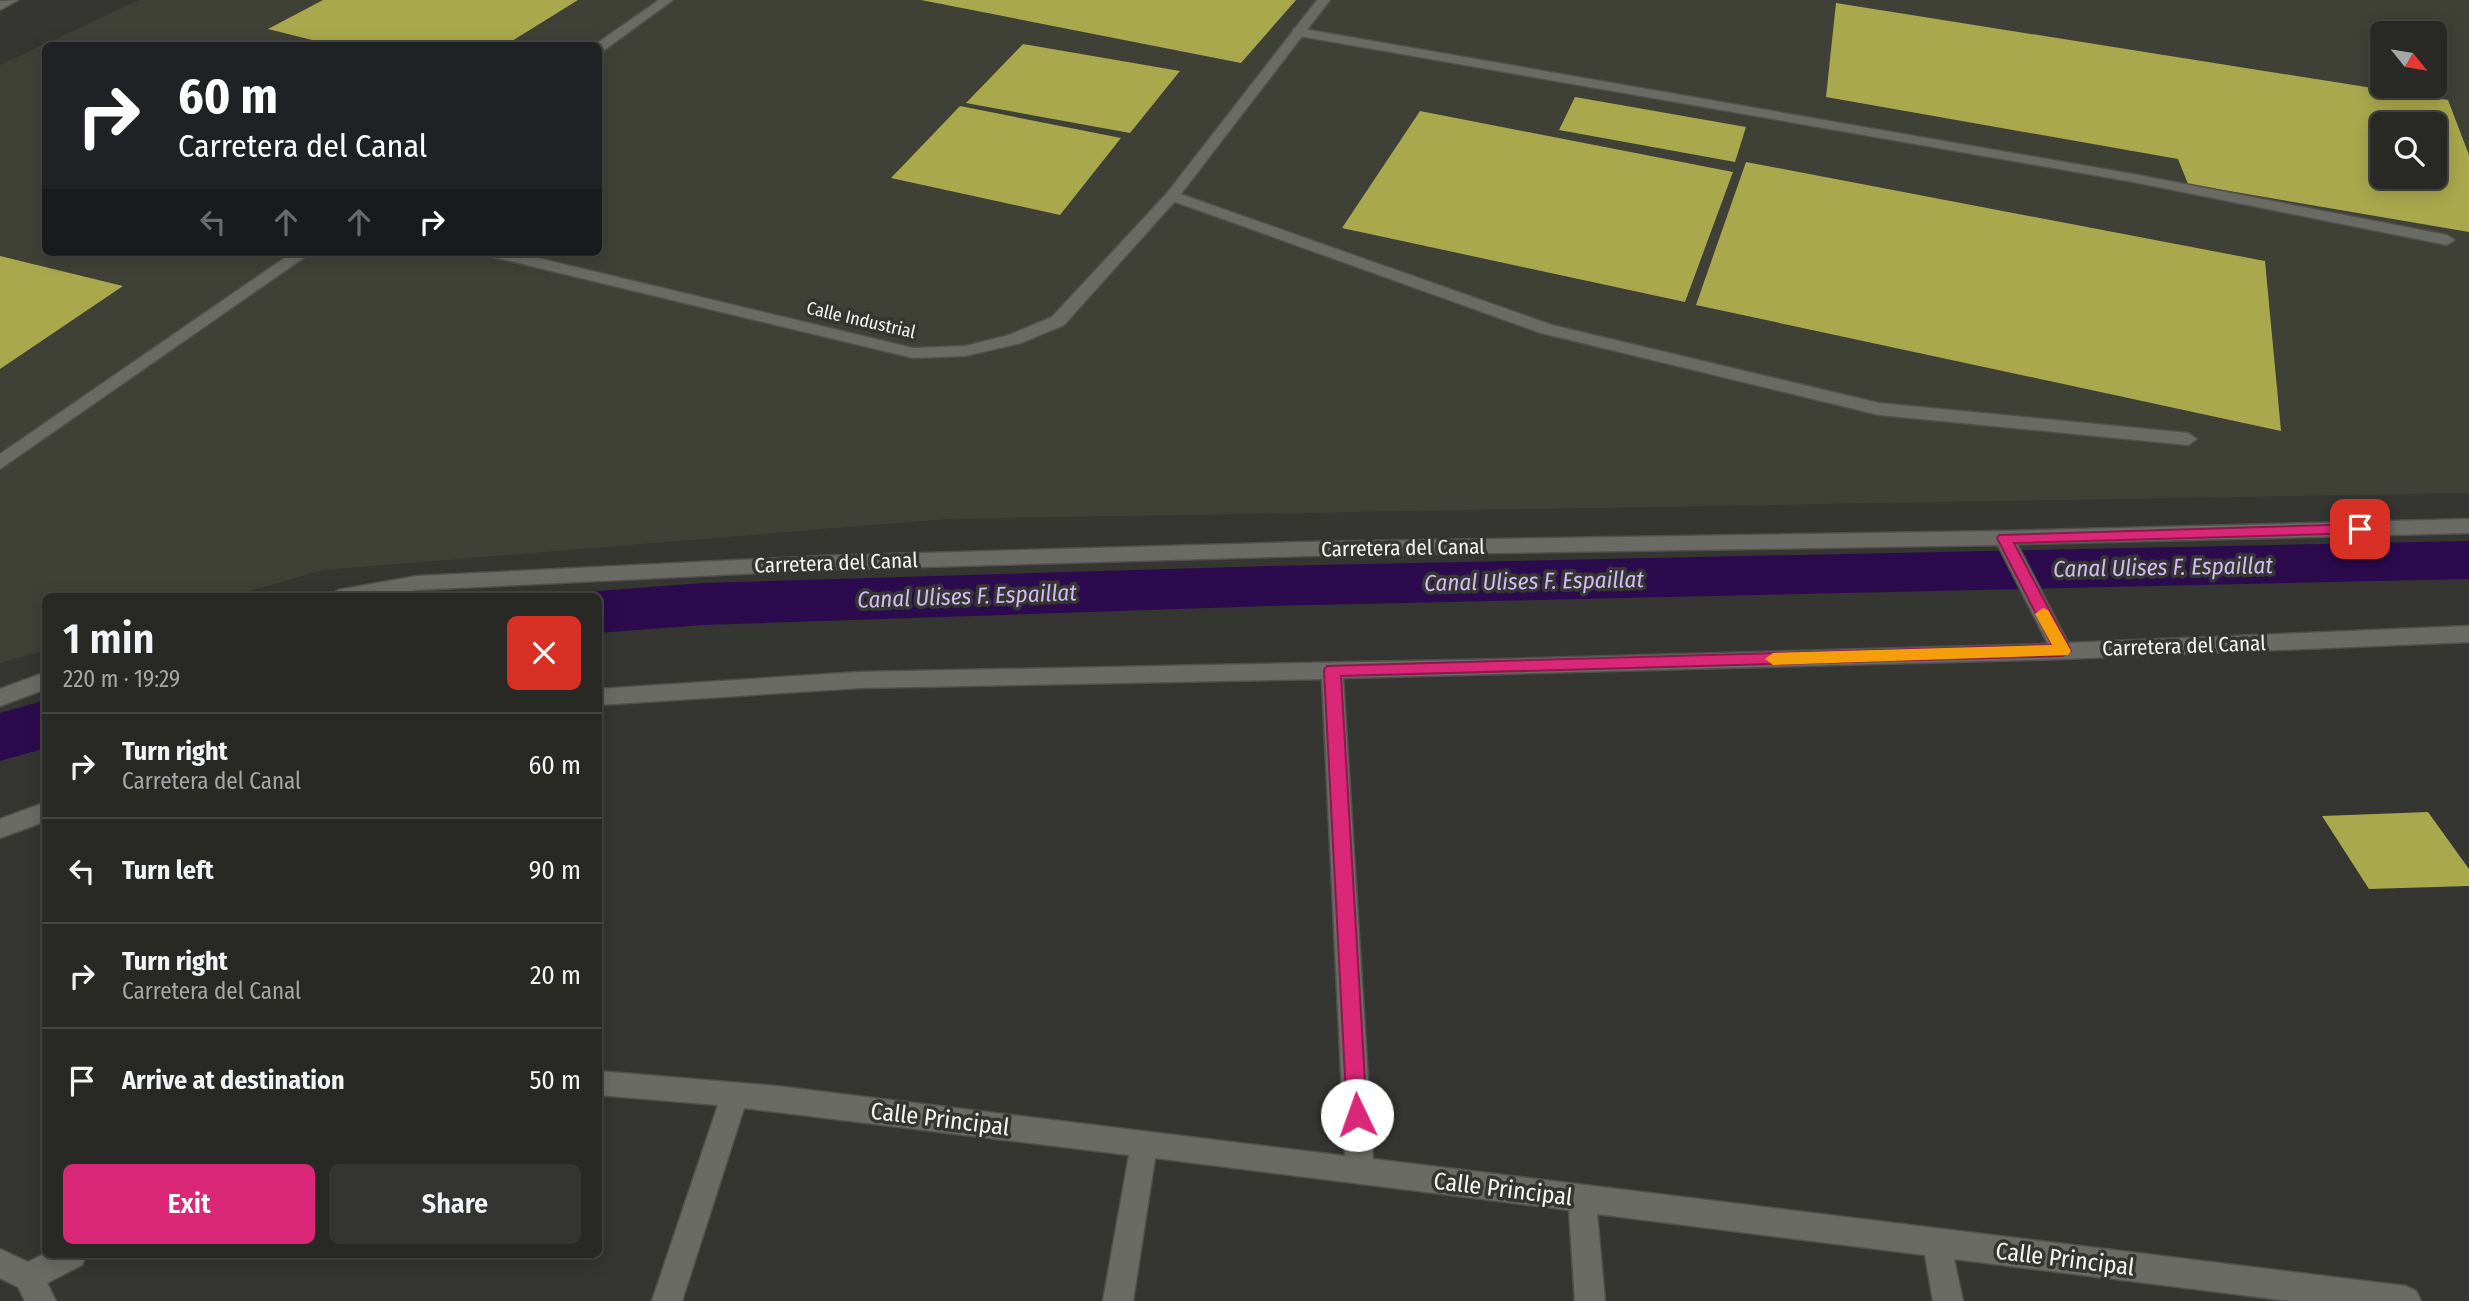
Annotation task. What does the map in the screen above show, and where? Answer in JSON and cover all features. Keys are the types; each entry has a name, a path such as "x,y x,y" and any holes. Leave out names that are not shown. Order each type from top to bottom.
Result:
{"street":[{"path":"0,6 12,0"},
{"path":"602,45 667,0"},
{"name":"Calle Industrial","path":"509,256 913,354 965,351 1015,340 1058,321 1172,196 1324,0"},
{"path":"1298,32 2133,178 2447,240"},
{"path":"1172,196 1547,329 1853,403 1879,409 2188,439"},
{"path":"0,463 298,256"},
{"name":"Carretera del Canal","path":"361,593 417,583 821,563 1320,549 2004,538 2469,526"},
{"path":"2004,538 2063,651"},
{"name":"Carretera del Canal","path":"602,697 860,680 2063,651 2469,634"},
{"path":"1332,670 1360,1171"},
{"path":"0,698 42,682"},
{"path":"0,829 42,813"},
{"name":"Calle Principal","path":"602,1083 735,1095 1144,1144 1937,1244 2314,1295 2406,1301"},
{"path":"667,1301 735,1095"},
{"path":"1118,1301 1144,1144"},
{"path":"1582,1199 1590,1301"},
{"path":"1937,1244 1948,1301"},
{"path":"0,1263 35,1289 69,1258"}],"shaded area":[{"path":"139,0 2469,0 2469,493 947,519 323,570 243,593 42,593 42,651 0,663 0,65 42,45 42,256 602,256 602,42 49,42"}],"building":[{"path":"323,0 578,0 510,42 320,42 268,29"},
{"path":"921,0 1296,0 1241,63"},
{"path":"1836,3 2370,88 2370,98 2448,100 2469,155 2469,232 2188,184 2178,159 1826,97"},
{"path":"1023,44 1180,71 1130,133 966,103"},
{"path":"1575,97 1746,127 1735,162 1559,130"},
{"path":"960,106 1121,138 1060,215 891,178"},
{"path":"1420,111 1733,172 1685,302 1342,228"},
{"path":"1746,162 2265,261 2281,431 1696,305"},
{"path":"0,256 123,286 0,369"},
{"path":"2428,812 2469,869 2469,886 2369,889 2322,816"}],"waterway":[{"name":"Canal Ulises F. Espaillat","path":"602,612 703,604 1269,586 2469,560"},
{"name":"Canal Ulises F. Espaillat","path":"0,737 42,725"}],"slow traffic":[{"path":"1773,659 2063,651 2043,614"}],"route":[{"path":"1357,1115 1332,670 1538,667 2063,651 2004,538 2360,529"}]}
